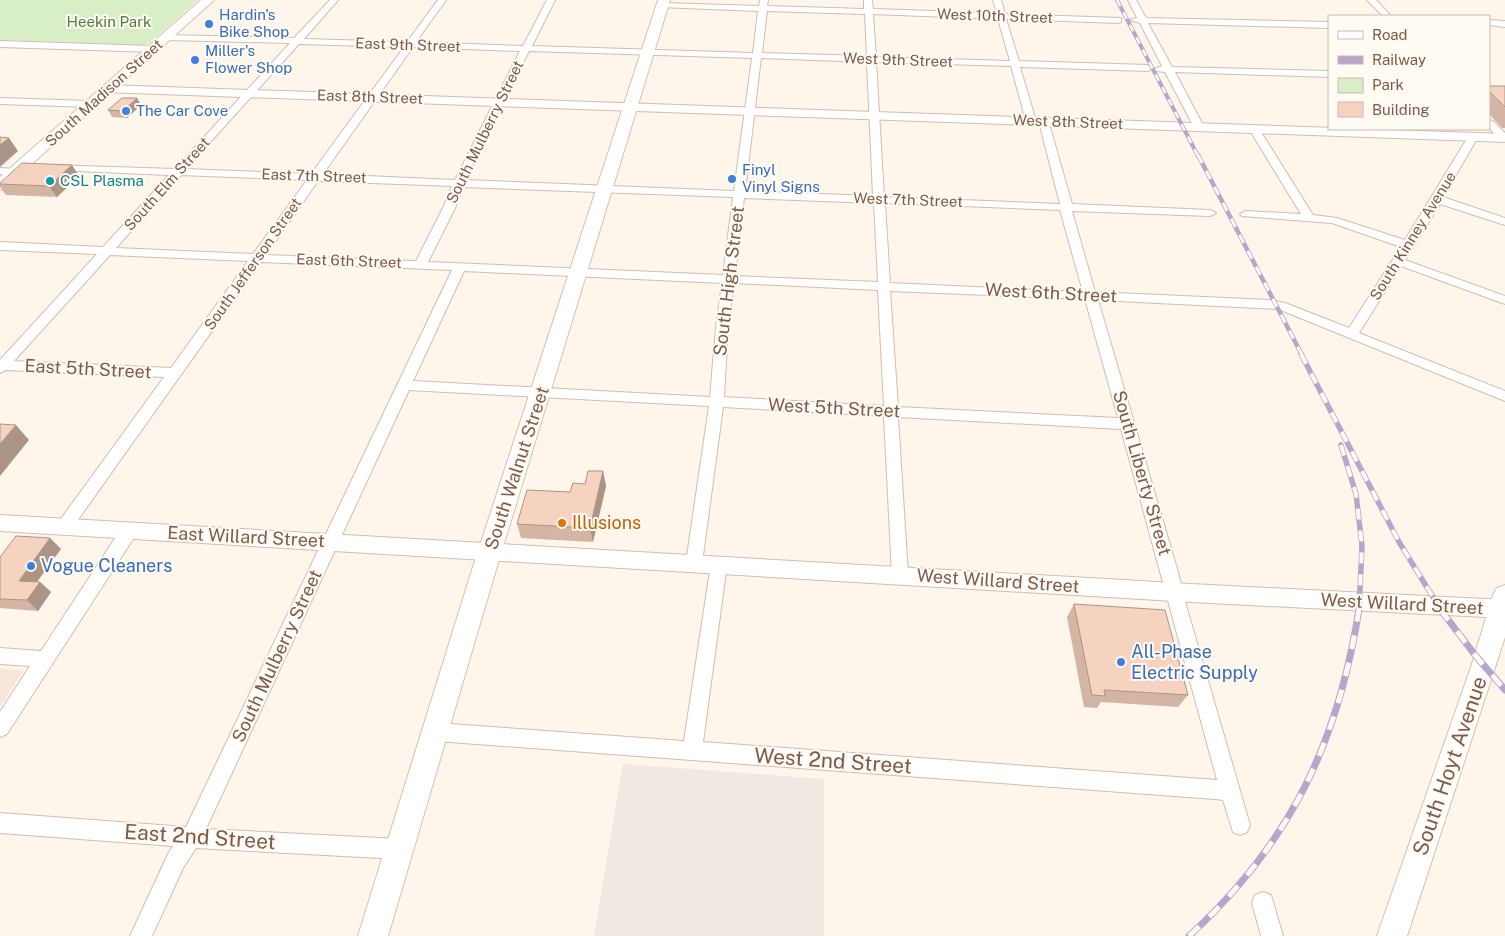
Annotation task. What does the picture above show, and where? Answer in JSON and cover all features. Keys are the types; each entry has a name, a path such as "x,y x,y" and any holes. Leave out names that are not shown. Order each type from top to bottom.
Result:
{"main road":[{"name":"South Madison Street","path":"0,186 13,170 91,104 208,0"},
{"name":"South Walnut Street","path":"373,936 491,551 663,3"},
{"name":"South Hoyt Avenue","path":"1392,936 1504,604"}],"street":[{"name":"South Elm Street","path":"1,366 334,0"},
{"name":"South Jefferson Street","path":"64,527 442,0"},
{"name":"South Mulberry Street","path":"421,264 449,208 458,182 551,0"},
{"name":"South Liberty Street","path":"997,0 1015,64 1038,121 1066,207 1089,295 1240,825"},
{"path":"1132,0 1138,20 1163,69 1199,127"},
{"path":"1371,0 1386,15"},
{"name":"West 10th Street","path":"663,3 868,6 1001,16 1118,20"},
{"name":"South High Street","path":"694,563 717,402 722,327 764,4"},
{"path":"868,6 900,575"},
{"path":"1138,20 1328,26"},
{"path":"1490,23 1505,24"},
{"name":"East 9th Street","path":"167,36 648,52"},
{"path":"0,44 153,49"},
{"path":"6,53 18,44"},
{"name":"West 9th Street","path":"648,52 1148,68"},
{"path":"1163,69 1328,74"},
{"name":"East 8th Street","path":"108,89 631,106"},
{"path":"0,101 91,104"},
{"name":"West 8th Street","path":"631,106 1504,138"},
{"path":"1490,124 1504,138"},
{"path":"1254,129 1308,217"},
{"name":"South Kinney Avenue","path":"1352,334 1437,199 1473,137"},
{"name":"East 7th Street","path":"13,170 178,171 605,188"},
{"name":"West 7th Street","path":"605,188 1210,213"},
{"path":"1437,199 1505,222"},
{"path":"1246,214 1308,217 1340,222 1408,245"},
{"name":"East 6th Street","path":"0,246 579,271"},
{"path":"1397,261 1505,300"},
{"name":"South Mulberry Street","path":"141,936 175,861 192,837 460,266"},
{"name":"West 6th Street","path":"579,271 1275,304 1505,396"},
{"name":"East 5th Street","path":"1,366 176,373"},
{"path":"404,386 541,392"},
{"name":"West 5th Street","path":"541,392 1127,424"},
{"name":"East Willard Street","path":"0,523 491,551"},
{"path":"0,728 129,531"},
{"name":"West Willard Street","path":"491,551 1175,592 1504,604"},
{"path":"692,751 719,564"},
{"path":"0,656 46,659"},
{"name":"West 2nd Street","path":"436,732 1046,775 1215,789 1230,792"},
{"name":"East 2nd Street","path":"0,823 399,850"},
{"path":"1263,903 1272,936"}],"shaded area":[{"path":"0,669 24,670 0,707"},
{"path":"623,764 824,779 824,936 594,936"}],"green space":[{"name":"Heekin Park","path":"0,0 198,0 151,42 143,45 0,40"}],"building":[{"path":"1490,86 1505,86 1505,107 1490,92"},
{"path":"122,98 137,98 123,111 108,110"},
{"path":"0,137 9,138 0,145"},
{"path":"22,163 72,165 49,186 0,184"},
{"path":"0,424 16,425 0,444"},
{"path":"588,471 603,471 590,528 517,524 527,490 570,492 573,483 585,484"},
{"path":"16,536 50,538 19,581 40,582 27,600 0,599 0,557"},
{"name":"All-Phase Electric Supply","path":"1074,604 1165,610 1188,695 1104,690 1105,696 1092,695"}],"railway":[{"path":"1117,0 1198,156"},
{"path":"1198,155 1302,355"},
{"path":"1301,354 1399,542 1441,610"},
{"path":"1341,445 1356,494 1362,546 1359,610"},
{"path":"1189,936 1224,901 1255,865 1282,827 1304,788 1323,747 1338,704 1350,658 1359,609"},
{"path":"1440,609 1505,690"}],"place":[{"name":"Hardin's Bike Shop","path":"209,24"},
{"name":"Miller's Flower Shop","path":"195,60"},
{"name":"The Car Cove","path":"126,111"},
{"name":"Finyl Vinyl Signs","path":"732,179"},
{"name":"CSL Plasma","path":"50,181"},
{"name":"Illusions","path":"562,523"},
{"name":"Vogue Cleaners","path":"31,566"},
{"name":"All-Phase Electric Supply","path":"1121,662"}]}
